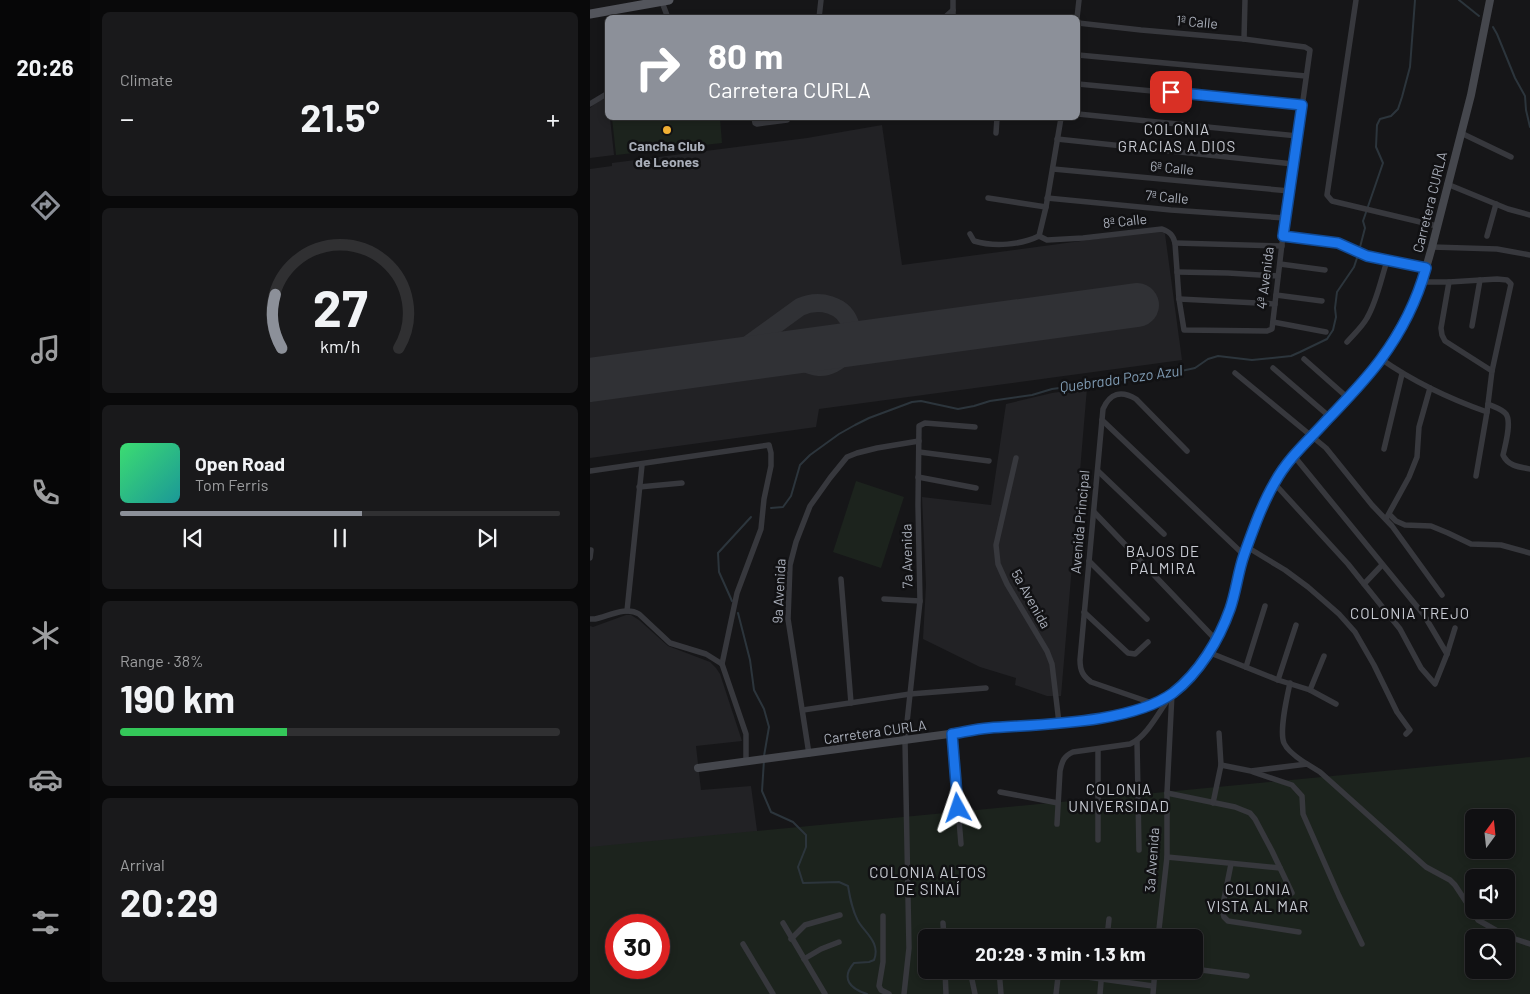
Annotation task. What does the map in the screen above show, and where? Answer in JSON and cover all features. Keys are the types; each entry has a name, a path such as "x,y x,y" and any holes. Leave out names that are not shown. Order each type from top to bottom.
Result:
{"main road":[{"name":"Carretera CURLA","path":"698,768 905,741 986,728 1103,718 1153,703 1172,693 1193,674 1216,640 1230,610 1244,555 1274,483 1286,463 1348,398 1381,359 1409,311 1422,282 1471,95 1490,0"},
{"path":"590,14 666,1"}],"street":[{"path":"819,15 821,0"},
{"path":"953,0 953,15"},
{"path":"1077,15 1079,0"},
{"path":"1244,39 1245,0"},
{"path":"1356,0 1327,195 1332,201 1437,226"},
{"path":"666,1 668,15"},
{"path":"947,15 953,10"},
{"name":"1ª Calle","path":"1080,23 1244,39 1305,47 1310,50 1310,53"},
{"name":"4ª Avenida","path":"1179,299 1183,328 1185,330 1267,331 1272,329 1285,218 1310,53"},
{"path":"1080,55 1306,76"},
{"path":"1080,84 1302,105"},
{"path":"590,104 605,95"},
{"path":"1080,114 1298,136"},
{"path":"754,120 757,124 787,120"},
{"path":"996,133 997,120"},
{"path":"1040,236 1061,120"},
{"path":"1461,133 1511,157"},
{"path":"1057,140 1293,164"},
{"name":"6ª Calle","path":"1053,169 1290,192"},
{"path":"1447,184 1508,209 1530,214"},
{"path":"988,198 1046,208"},
{"name":"7ª Calle","path":"1047,198 1171,210 1285,218"},
{"path":"1487,236 1496,204"},
{"name":"8ª Calle","path":"970,234 974,241 1002,244 1027,241 1040,236 1047,240 1083,238 1162,229 1173,236 1175,243"},
{"path":"1283,236 1338,243 1361,254 1426,268"},
{"path":"1275,304 1179,299 1175,243 1282,246"},
{"path":"1432,247 1497,249 1530,255"},
{"path":"1347,342 1361,328 1368,316 1387,261"},
{"path":"1280,264 1325,270"},
{"path":"1177,272 1278,276"},
{"path":"1422,282 1497,279 1507,280 1511,284 1492,371 1476,476"},
{"path":"1472,326 1480,280"},
{"path":"1450,282 1441,328 1444,341 1492,371"},
{"path":"1276,295 1322,302"},
{"path":"1273,322 1326,332"},
{"path":"1304,359 1348,398"},
{"path":"1381,359 1402,374 1456,401 1487,412"},
{"path":"1273,368 1330,417"},
{"path":"1235,373 1326,448 1372,505 1388,517 1405,525 1431,526 1448,532 1471,544 1500,545 1530,552"},
{"path":"1384,449 1402,374"},
{"path":"1388,517 1409,477 1417,457 1419,428 1430,388"},
{"name":"Avenida Principal","path":"1153,703 1092,682 1084,677 1080,670 1103,409 1109,398 1120,393 1128,394 1142,404 1187,450"},
{"path":"1488,404 1502,411 1508,419 1509,426 1503,455 1505,460 1508,463 1530,468"},
{"path":"1102,420 1244,555"},
{"name":"7a Avenida","path":"904,994 909,948 905,741 920,602 919,426 925,423 974,427"},
{"name":"9a Avenida","path":"809,754 788,619 790,565 796,542 810,506 847,458 864,452 919,441"},
{"path":"590,471 769,445 771,466 764,499 761,529 737,593 722,664 746,734 746,762"},
{"path":"919,452 989,461"},
{"path":"1294,456 1424,616 1447,654"},
{"name":"5a Avenida","path":"1016,458 996,545 998,564 1007,584 1047,651 1052,664 1059,723"},
{"path":"627,610 642,464"},
{"path":"1098,471 1164,534"},
{"path":"918,477 976,488"},
{"path":"639,487 682,483"},
{"path":"1274,483 1348,564 1400,629 1421,668 1435,684 1455,628"},
{"path":"1094,512 1216,640"},
{"path":"1388,517 1442,594"},
{"path":"1247,547 1286,570 1308,587 1339,614 1355,632 1397,712 1410,730 1406,734"},
{"path":"590,558 591,550"},
{"path":"1089,561 1147,620"},
{"path":"1364,584 1382,565"},
{"path":"841,580 851,703"},
{"path":"884,599 920,602"},
{"path":"1246,667 1264,606"},
{"path":"590,619 627,610 633,611 639,614 670,643 706,654 722,664"},
{"path":"1084,612 1128,653 1135,654 1148,642"},
{"path":"1278,680 1296,625"},
{"path":"1208,652 1278,680 1310,690 1336,704"},
{"path":"1310,690 1324,656"},
{"path":"1290,683 1282,735 1284,744 1288,749 1320,772 1426,867 1455,885 1478,920 1506,936 1530,944"},
{"path":"803,710 910,694 986,688"},
{"path":"1057,824 1062,764 1066,755 1073,752 1130,744 1137,741 1144,734 1172,693"},
{"name":"3a Avenida","path":"1159,929 1167,857 1167,793 1172,693"},
{"path":"1213,803 1221,765 1219,733"},
{"path":"952,734 961,844"},
{"path":"1137,741 1139,850"},
{"path":"1098,749 1098,840"},
{"path":"1251,771 1307,764"},
{"path":"1221,765 1251,771 1292,785 1302,796 1303,814 1362,944"},
{"path":"1000,792 1058,803"},
{"path":"1167,793 1244,809 1250,813 1292,893"},
{"path":"1167,857 1280,868"},
{"path":"1231,864 1222,914 1224,918 1228,921 1299,932"},
{"path":"791,939 805,925 840,915"},
{"path":"883,916 883,962 880,986 881,990 889,994"},
{"path":"1108,929 1110,919"},
{"path":"782,923 825,994"},
{"path":"943,923 943,929"},
{"path":"804,959 821,949 839,942"},
{"path":"743,944 774,994"},
{"path":"1203,970 1247,976"},
{"path":"1056,994 1058,977 1065,974 1153,986"},
{"path":"945,979 946,994"},
{"path":"972,979 975,994"},
{"path":"1000,979 1001,994"},
{"path":"1152,994 1154,979"},
{"path":"1100,994 1101,980"}],"shaded area":[{"path":"605,99 605,120 610,120 614,155 590,158 590,108"},
{"name":"Cancha Club de Leones","path":"612,120 720,120 722,143 616,155"},
{"path":"882,125 902,265 1163,230 1182,360 819,409 816,427 590,458 590,169 612,166 612,163 807,138"},
{"path":"1087,388 1061,696 1047,696 1015,685 1016,678 980,667 923,639 926,585 922,497 991,505 1006,404 1052,393"},
{"path":"856,481 904,497 881,568 833,552"},
{"path":"626,615 631,615 668,646 710,662 720,674 742,741 696,746 701,790 751,786 766,897 686,967 670,972 670,914 605,914 605,979 643,979 590,994 590,626 593,627"},
{"path":"1530,757 1530,994 590,994 590,847"}],"waterway":[{"name":"Quebrada Pozo Azul","path":"1359,251 1365,228 1363,221 1383,163 1376,147 1377,125 1380,119 1391,116 1398,109 1402,97 1410,67 1415,0"},
{"path":"1459,0 1479,16"},
{"path":"1493,27 1525,96 1530,127"},
{"name":"Quebrada Pozo Azul","path":"771,508 783,507 791,496 800,465 810,455 855,425 912,402 921,401 958,409 990,401 1032,395 1052,389 1172,373 1195,368 1208,359 1218,356 1252,360 1291,356 1327,339 1333,330 1336,317 1337,292 1354,267 1358,255"},
{"name":"Quebrada Pozo Azul","path":"732,601 719,572 718,553 751,517"},
{"name":"Quebrada Pozo Azul","path":"738,613 750,660 754,690 764,709 769,727 764,756"},
{"name":"Quebrada Pozo Azul","path":"764,760 762,791 771,812 793,822 806,835 806,847 798,867 803,883 839,882 848,886 856,917 874,943 876,954 874,960 854,963 848,974 849,983 867,994"}],"taxiway":[{"path":"718,363 731,357 800,307 822,303 837,308 848,319 852,334 851,341 844,354 833,364 819,367 805,364 782,354"}],"runway":[{"path":"590,380 1137,305"}],"place":[{"name":"Cancha Club de Leones","path":"667,130"}],"district":[{"name":"COLONIA GRACIAS A DIOS","path":"1177,138"},
{"name":"BAJOS DE PALMIRA","path":"1163,560"},
{"name":"COLONIA TREJO","path":"1410,614"},
{"name":"COLONIA UNIVERSIDAD","path":"1119,798"},
{"name":"COLONIA ALTOS DE SINAÍ","path":"928,882"},
{"name":"COLONIA VISTA AL MAR","path":"1258,898"}],"route":[{"path":"958,808 952,734 986,728 1103,718 1153,703 1172,693 1193,674 1216,640 1230,610 1244,555 1274,483 1286,463 1354,392 1381,359 1409,311 1422,282 1426,268 1394,261 1384,261 1367,256 1338,243 1283,236 1302,105 1171,92"}]}
